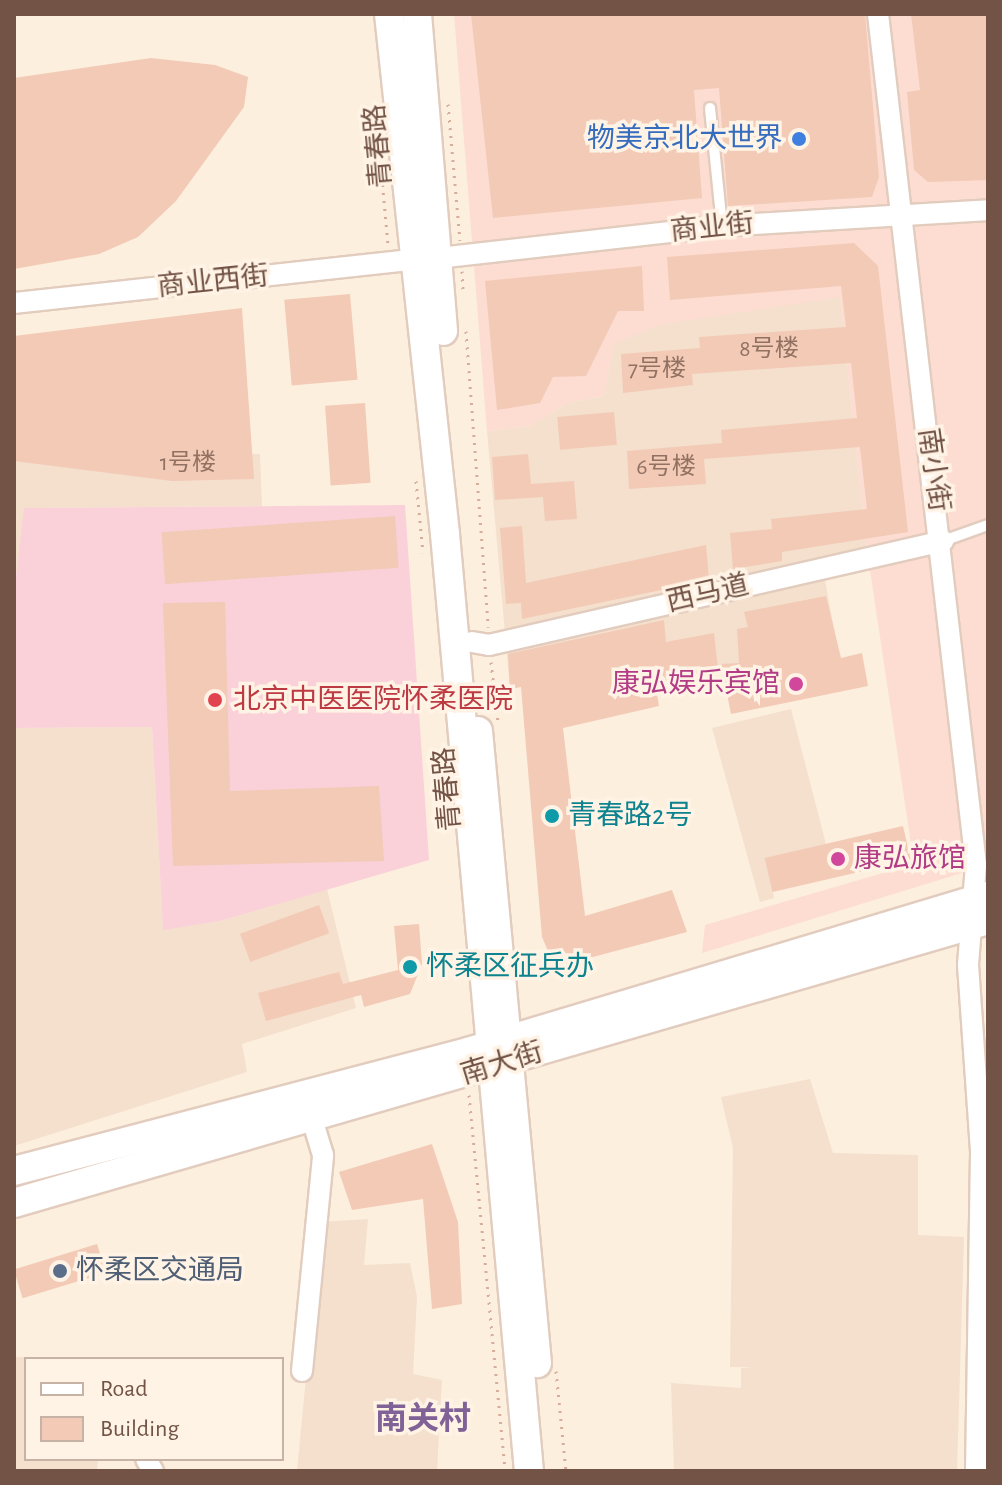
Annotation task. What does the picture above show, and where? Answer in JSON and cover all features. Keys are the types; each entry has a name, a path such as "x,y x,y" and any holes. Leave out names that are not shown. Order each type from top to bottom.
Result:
{"main road":[{"name":"青春路","path":"389,14 413,260 445,534 529,1471"},
{"name":"青春路","path":"417,14 413,260 472,642 493,1057 547,1471"},
{"name":"南大街","path":"14,1203 312,1119 493,1057 979,911"},
{"name":"南大街","path":"14,1171 493,1057"}],"street":[{"name":"南小街","path":"878,14 898,213 943,541 976,865 981,1153 976,1471"},
{"name":"商业街","path":"413,260 722,226 898,213 988,210"},
{"name":"商业西街","path":"14,303 413,260"},
{"name":"西马道","path":"472,642 489,645 943,541"},
{"path":"302,1371 323,1155 312,1119"}],"lane":[{"path":"710,108 722,226"},
{"path":"943,541 988,525"}],"path":[{"name":"青春路","path":"375,102 413,260"},
{"path":"415,471 424,559"},
{"path":"493,1057 505,1471"}],"shaded area":[{"path":"454,14 988,14 988,865 702,953 705,925 914,864 867,550 840,297 659,325 614,344 604,396 567,403 531,426 487,431"},
{"path":"840,296 867,550 821,559 836,639 671,679 668,659 510,689 487,431 531,426 567,403 604,396 614,343 659,324"},
{"path":"14,426 174,456 260,454 262,506 25,508 14,593"},
{"name":"北京中医医院怀柔医院","path":"405,505 429,860 220,921 163,930 152,727 14,728 14,593 24,508"},
{"path":"791,709 826,844 766,858 774,898 760,902 712,728"},
{"path":"152,727 163,929 220,921 327,889 356,1008 242,1044 247,1072 14,1146 14,728"},
{"path":"810,1079 833,1153 918,1155 918,1235 964,1237 957,1471 674,1471 671,1383 741,1388 741,1368 756,1367 730,1367 733,1148 721,1097"},
{"path":"368,1219 364,1265 410,1263 417,1297 413,1374 442,1380 437,1471 297,1471 321,1222"},
{"path":"14,1357 24,1357 24,1461 98,1461 97,1471 14,1471"}],"building":[{"path":"471,14 865,14 879,177 872,197 728,206 719,88 694,90 702,198 493,218"},
{"path":"911,14 988,14 988,180 928,182 914,170 907,92 920,90"},
{"path":"151,58 215,65 248,77 244,107 176,201 138,237 99,254 14,269 14,78"},
{"path":"854,243 878,266 908,532 782,552 782,561 733,569 730,533 772,529 771,519 867,509 860,447 704,459 706,484 629,489 627,451 722,443 721,430 857,418 851,363 692,374 693,385 623,393 621,354 700,348 699,337 846,327 841,286 670,300 667,257"},
{"path":"642,266 644,311 618,311 586,376 553,377 540,403 497,410 485,281"},
{"path":"350,294 357,380 292,385 284,300"},
{"path":"242,308 254,479 172,481 14,461 14,336"},
{"path":"365,403 371,483 331,486 325,406"},
{"path":"614,412 617,445 560,450 557,417"},
{"path":"528,454 531,484 574,481 577,519 545,521 543,497 495,500 492,457"},
{"path":"395,516 399,568 165,584 162,532"},
{"path":"522,526 526,583 706,545 709,580 522,619 521,603 506,604 500,528"},
{"path":"826,596 841,658 862,653 868,686 731,714 721,664 739,663 737,629 748,627 744,612"},
{"path":"225,602 230,791 379,786 384,861 173,866 163,603"},
{"path":"664,620 666,642 714,633 718,668 655,683 659,706 563,728 585,916 672,890 687,932 555,967 542,937 521,687 510,689 508,654"},
{"name":"康弘旅馆","path":"903,826 911,860 773,892 765,858"},
{"path":"319,905 329,933 250,962 240,934"},
{"path":"419,924 422,964 410,994 364,1007 361,995 266,1021 258,993 339,972 343,984 398,970 394,926"},
{"path":"432,1144 458,1222 462,1304 432,1309 423,1199 352,1210 339,1172"},
{"name":"怀柔区交通局","path":"97,1244 106,1273 23,1298 14,1269"}],"place":[{"name":"物美京北大世界","path":"799,139"},
{"name":"康弘娱乐宾馆","path":"796,684"},
{"name":"北京中医医院怀柔医院","path":"215,700"},
{"name":"青春路2号","path":"552,816"},
{"name":"康弘旅馆","path":"838,859"},
{"name":"怀柔区征兵办","path":"410,967"},
{"name":"怀柔区交通局","path":"60,1271"}],"district":[{"name":"南关村","path":"423,1419"}]}
